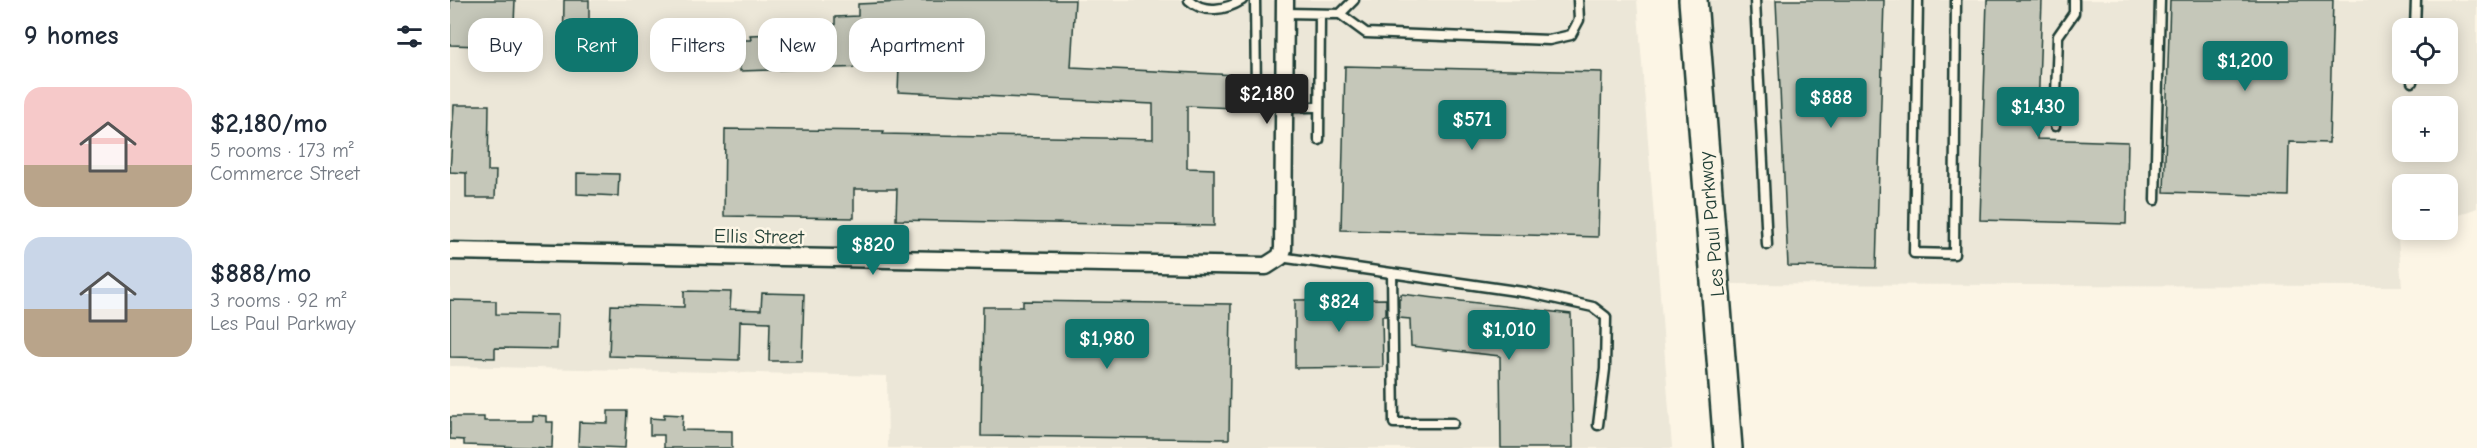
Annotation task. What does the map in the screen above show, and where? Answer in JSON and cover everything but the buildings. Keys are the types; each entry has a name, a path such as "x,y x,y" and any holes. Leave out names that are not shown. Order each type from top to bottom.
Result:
{"main road":[{"path":"1675,0 1683,97 1708,196"},
{"name":"Les Paul Parkway","path":"1693,0 1728,448"}],"street":[{"path":"1280,257 1283,249 1285,7"},
{"name":"Ellis Street","path":"450,251 1266,266 1280,257"}],"lane":[{"path":"1189,0 1193,4 1211,10 1232,6 1242,0"},
{"path":"1255,0 1256,94 1285,102 1319,107"},
{"path":"1340,14 1354,0"},
{"path":"1285,7 1320,14 1340,14 1366,33 1549,40 1570,35 1579,20 1578,0"},
{"path":"1755,0 1767,245"},
{"path":"1918,0 1914,253 1954,254 1956,0"},
{"path":"2055,126 2058,36 2074,13 2074,0"},
{"path":"2155,200 2160,0"},
{"path":"2415,18 2416,0"},
{"path":"1318,140 1320,14"},
{"path":"1280,257 1530,293 1593,307 1606,317 1605,369 1599,425"},
{"path":"1392,273 1394,423 1453,423"}],"shaded area":[{"path":"450,0 1637,0 1672,448 888,448 887,376 450,366"},
{"path":"1706,0 2477,0 2477,208 2458,215 2458,174 2392,174 2392,240 2398,240 2402,286 1728,284"}]}
